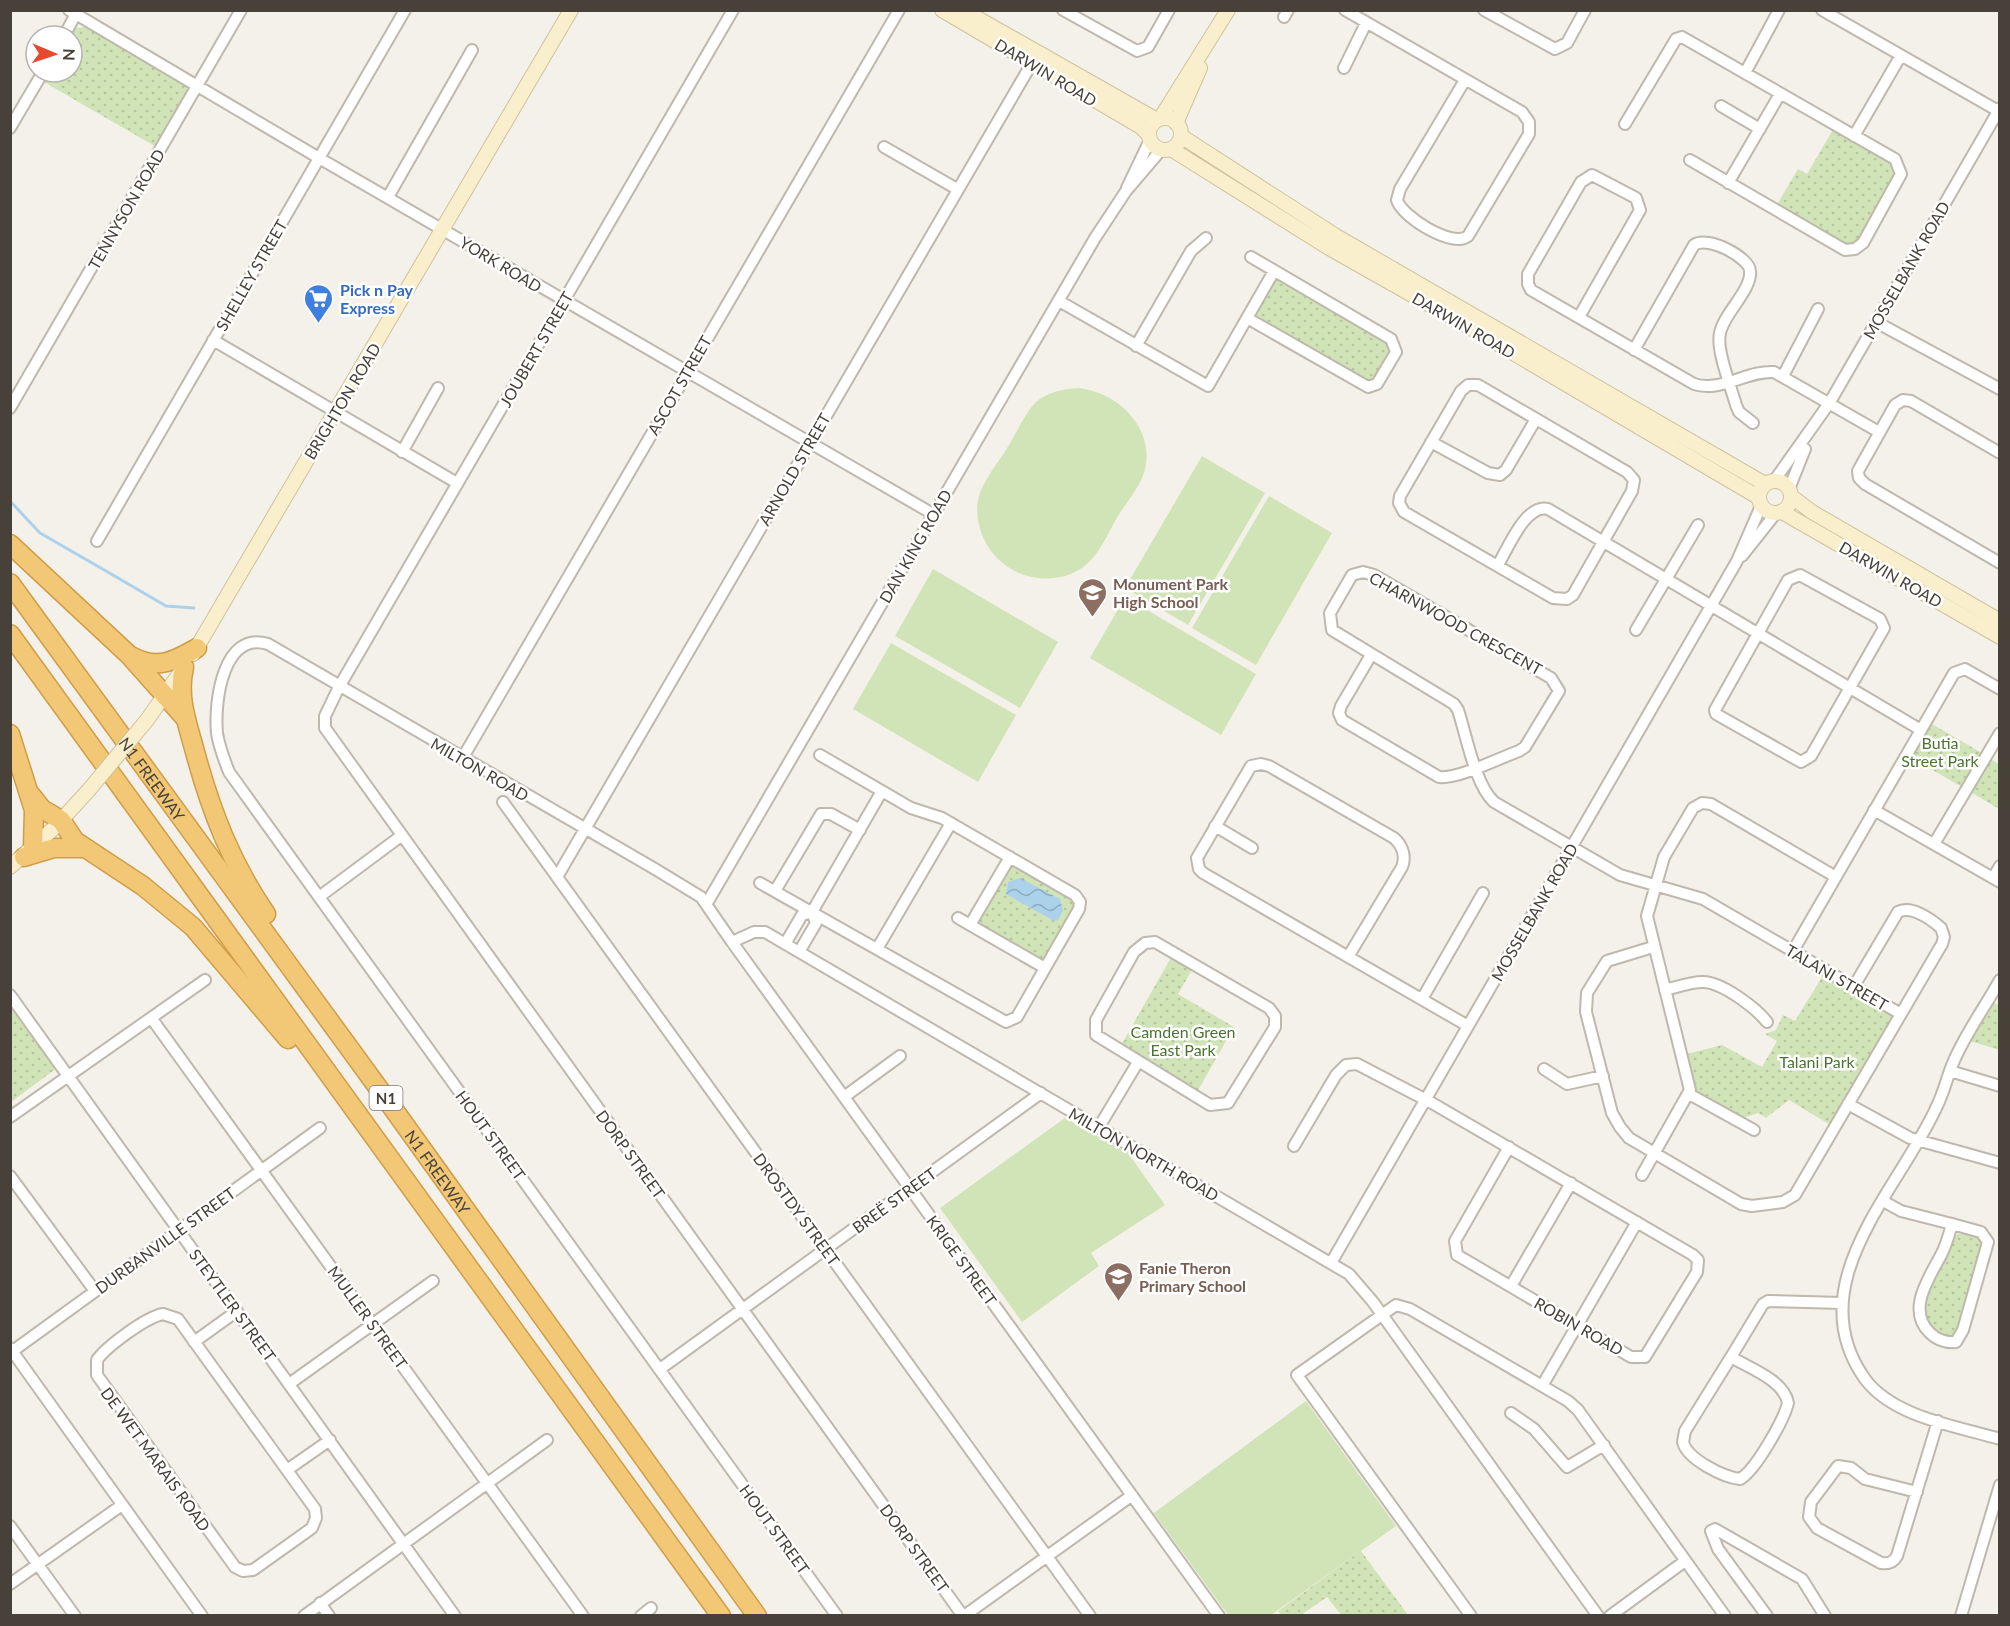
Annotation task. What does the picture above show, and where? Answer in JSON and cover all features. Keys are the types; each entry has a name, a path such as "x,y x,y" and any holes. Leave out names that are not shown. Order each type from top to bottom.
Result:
{"highway":[{"path":"10,544 129,655 186,721"},
{"name":"N1 FREEWAY","path":"10,583 374,1082 757,1616"},
{"name":"N1 FREEWAY","path":"10,634 360,1121 721,1616"},
{"path":"129,655 147,663 162,664 197,648"},
{"path":"184,667 180,696 186,721 217,824 237,870 365,1061 374,1082"},
{"path":"10,734 31,795 35,825 22,857"},
{"path":"31,795 42,809 62,820 70,835 85,848 143,886 193,927 335,1096 360,1121"},
{"path":"22,857 54,848 85,848"}],"street":[{"name":"TENNYSON ROAD","path":"10,408 241,10"},
{"name":"SHELLEY STREET","path":"98,541 405,10"},
{"name":"BRIGHTON ROAD","path":"22,857 62,820 147,720 197,648 572,10"},
{"name":"JOUBERT STREET","path":"339,687 733,10"},
{"name":"DARWIN ROAD","path":"942,10 1141,127 1149,138"},
{"name":"DARWIN ROAD","path":"963,10 1158,119"},
{"path":"1068,12 1132,49 1141,51 1150,44 1170,10"},
{"path":"1209,41 1179,129 1179,142 1166,150 1149,138 1151,126 1173,100 1200,51 1228,10"},
{"path":"1345,10 1522,112 1529,122 1528,134 1465,238 1458,241 1447,238 1405,213 1396,200 1400,189 1465,80"},
{"path":"1484,10 1555,49 1567,43 1585,10"},
{"path":"1745,73 1779,10"},
{"path":"1822,10 1900,57 1999,110"},
{"name":"ASCOT STREET","path":"462,759 898,11"},
{"name":"YORK ROAD","path":"75,12 319,158 933,514"},
{"path":"1344,68 1366,23"},
{"path":"1625,124 1676,39 1684,38 1895,159 1901,168 1899,180 1863,243 1855,249 1839,249 1690,160"},
{"path":"388,197 472,50"},
{"path":"1854,136 1900,57"},
{"name":"ARNOLD STREET","path":"557,877 1032,63"},
{"path":"10,128 36,84"},
{"path":"1728,183 1780,94"},
{"path":"1721,106 1760,129"},
{"name":"MOSSELBANK ROAD","path":"1330,1263 1737,561 1765,492 1811,432 1830,402 1999,110"},
{"path":"1158,119 1171,119 1179,129"},
{"name":"DARWIN ROAD","path":"1179,129 1336,236 1765,492"},
{"name":"DAN KING ROAD","path":"707,903 933,514 1126,191 1149,138"},
{"path":"884,147 957,189"},
{"name":"DARWIN ROAD","path":"1166,150 1329,248 1765,492"},
{"name":"DAN KING ROAD","path":"1126,191 1166,150"},
{"path":"1579,317 1638,216 1640,206 1636,198 1599,176 1587,176 1581,182 1528,274 1528,284 1532,290 1700,387 1767,371 1783,376 1879,432"},
{"path":"1136,346 1191,251 1206,238"},
{"path":"1634,350 1694,245 1709,241 1747,262 1750,271 1749,281 1719,334 1739,412 1753,423"},
{"path":"1247,318 1365,387 1377,384 1395,354 1396,346 1391,339 1251,257"},
{"path":"1059,301 1208,386 1274,271"},
{"path":"1783,376 1818,309"},
{"path":"1876,322 2000,389"},
{"path":"213,340 457,483"},
{"path":"1468,385 1478,385 1632,477 1632,491 1572,595 1563,601 1552,598 1401,508 1400,496 1431,442 1461,390 1468,385"},
{"path":"402,452 438,388"},
{"path":"1998,558 1862,481 1859,468 1895,405 1908,400 2000,453"},
{"path":"1431,442 1488,474 1500,475 1506,470 1536,419"},
{"name":"MOSSELBANK ROAD","path":"1790,492 1811,432"},
{"path":"1784,484 1790,492 1789,505 1779,513 1768,512 1765,492 1784,484"},
{"name":"DARWIN ROAD","path":"1790,492 1812,512 2000,621"},
{"path":"1498,565 1529,513 1539,508 1548,509 1712,604 1757,635 1921,730"},
{"name":"DARWIN ROAD","path":"1779,513 2000,637"},
{"name":"MOSSELBANK ROAD","path":"1737,561 1779,513"},
{"path":"1636,630 1698,525"},
{"name":"CHARNWOOD CRESCENT","path":"1363,572 1374,575 1557,683 1558,696 1529,743 1519,751 1476,767 1454,704 1338,636 1332,630 1329,620 1330,613 1352,575 1363,572"},
{"path":"1797,575 1807,576 1862,608 1880,619 1884,628 1812,756 1804,761 1795,760 1716,714 1716,706 1757,635 1788,580 1797,575"},
{"name":"MILTON ROAD","path":"251,642 268,644 693,892 707,903"},
{"name":"HOUT STREET","path":"251,642 237,650 218,692 217,732 222,757 229,772 837,1616"},
{"path":"1371,655 1341,706 1339,713 1342,720 1439,777 1448,777 1476,767"},
{"path":"1793,951 1954,673 1965,669 2000,689"},
{"name":"DORP STREET","path":"339,687 325,716 327,734 964,1616"},
{"path":"1934,844 2000,733"},
{"path":"760,883 1006,1022 1017,1017 1079,909 1079,899 1010,857 934,814 911,808 820,755"},
{"path":"1348,957 1404,862 1403,853 1397,841 1261,764 1249,769 1197,858 1199,869 1348,957 1468,1026"},
{"name":"TALANI STREET","path":"1476,767 1484,791 1494,802 1571,847 1620,875 1703,899 1901,1014 1795,1195 1786,1202 1744,1205 1655,1153"},
{"path":"785,944 802,915 812,912 882,791"},
{"name":"DROSTDY STREET","path":"503,802 1090,1616"},
{"path":"1642,1175 1689,1094 1689,1082 1647,920 1665,857 1693,808 1705,803 1836,877"},
{"path":"1874,810 1996,880 2000,867"},
{"path":"774,891 821,814 831,814 860,830"},
{"path":"877,949 951,823"},
{"path":"1215,826 1252,848"},
{"path":"319,897 402,836"},
{"path":"970,925 1010,857"},
{"path":"1422,999 1484,893"},
{"name":"KRIGE STREET","path":"707,903 732,942 1219,1616"},
{"path":"1854,986 1895,914 1903,909 1912,910 1939,926 1944,937 1901,1014"},
{"path":"799,952 816,923 812,912"},
{"path":"958,918 1045,968"},
{"name":"MILTON NORTH ROAD","path":"732,942 757,931 765,932 1354,1278 1598,1616"},
{"path":"1145,943 1161,945 1269,1008 1275,1016 1275,1027 1233,1099 1224,1105 1210,1105 1138,1062 1098,1038 1094,1027 1134,952 1145,943"},
{"path":"1653,947 1607,961 1587,993 1585,1006 1612,1113 1629,1138 1655,1153"},
{"path":"10,1117 205,980"},
{"path":"2000,980 1950,1071 1937,1106 1852,1254 1842,1303 1851,1352 1866,1380 1903,1411 2000,1439"},
{"path":"1665,990 1697,982 1710,983 1756,1009 1767,1022"},
{"name":"STEYTLER STREET","path":"10,995 456,1616"},
{"name":"MULLER STREET","path":"152,1019 583,1616"},
{"path":"844,1097 900,1056"},
{"path":"1100,1127 1138,1062"},
{"name":"ROBIN ROAD","path":"1294,1146 1336,1075 1346,1065 1362,1065 1509,1147 1637,1222 1695,1257 1698,1268 1645,1357 1631,1356 1461,1257 1454,1245 1509,1147"},
{"path":"1544,1069 1567,1084 1603,1076"},
{"path":"1950,1071 2000,1086"},
{"name":"BREË STREET","path":"660,1369 1041,1093"},
{"path":"1689,1094 1754,1130"},
{"path":"1848,1104 1918,1141 2000,1163"},
{"name":"DURBANVILLE STREET","path":"11,1351 320,1128"},
{"path":"10,1176 95,1291"},
{"path":"1510,1286 1570,1183"},
{"path":"1882,1201 1900,1211 1952,1224 1981,1232 1988,1242 1963,1330 1956,1342 1949,1343 1939,1340 1928,1332 1920,1315 1919,1304 1928,1276 1941,1255 1952,1224"},
{"path":"1542,1386 1637,1222"},
{"path":"289,1384 433,1281"},
{"path":"1731,1357 1777,1385 1784,1392 1788,1403 1750,1471 1740,1479 1730,1477 1690,1454 1683,1442 1685,1431 1762,1304 1768,1301 1842,1303"},
{"path":"1471,1616 1297,1375 1396,1305 1410,1309 1542,1386 1578,1410 1725,1616"},
{"path":"194,1342 237,1311"},
{"name":"DE WET MARAIS ROAD","path":"158,1314 176,1317 287,1470 315,1509 315,1524 308,1532 253,1570 239,1570 105,1389 96,1371 97,1360 105,1351 158,1314"},
{"path":"11,1351 202,1616"},
{"path":"1511,1413 1534,1430 1567,1467 1604,1445"},
{"path":"1917,1492 1865,1479 1851,1468 1838,1466 1811,1502 1809,1517 1817,1528 1881,1563 1888,1564 1897,1556 1917,1492 1938,1421"},
{"path":"287,1470 330,1440"},
{"path":"304,1616 547,1440"},
{"path":"1961,1616 2000,1485"},
{"path":"964,1616 1131,1496"},
{"path":"10,1584 122,1505"},
{"path":"10,1526 75,1616"},
{"path":"1767,1616 1718,1549 1711,1531 1715,1529 1737,1539 1802,1579 1825,1616"},
{"path":"1610,1616 1685,1561"},
{"path":"320,1603 329,1616"},
{"path":"641,1616 651,1608"}],"green space":[{"path":"84,27 188,87 189,90 158,148 47,84 84,84"},
{"path":"1834,128 1893,163 1895,174 1857,241 1846,246 1779,207 1778,203 1798,169 1807,174"},
{"path":"1279,279 1390,343 1392,350 1371,383 1255,317 1275,280"},
{"path":"1078,388 1107,397 1131,416 1140,428 1145,442 1147,457 1144,473 1101,547 1089,562 1071,574 1060,577 1027,576 1000,561 987,545 977,516 979,496 988,476 1032,406 1045,396"},
{"path":"1202,456 1265,493 1188,625 1125,588"},
{"path":"1269,496 1332,533 1256,665 1192,628"},
{"path":"933,569 1058,642 1020,708 895,636"},
{"path":"1125,597 1256,674 1221,735 1090,658"},
{"path":"891,643 1016,715 978,782 853,709"},
{"name":"Butia Street Park","path":"1930,723 1982,753 1962,787 1910,757"},
{"path":"1989,758 1999,764 1999,809 1969,791"},
{"path":"1011,865 1016,865 1074,900 1075,907 1046,958 1041,960 979,926 978,917"},
{"name":"Camden Green East Park","path":"1172,956 1193,968 1178,994 1234,1027 1197,1092 1120,1047"},
{"name":"Talani Park","path":"1824,974 1892,1014 1893,1019 1832,1126 1789,1100 1766,1118 1758,1113 1743,1118 1698,1094 1687,1054 1722,1045 1762,1067 1777,1041 1765,1034 1776,1030 1783,1015 1795,1021"},
{"path":"1993,1002 1999,1005 1999,1050 1970,1041"},
{"path":"10,1004 57,1068 11,1102 10,1102"},
{"path":"1065,1118 1128,1153 1165,1205 1091,1253 1099,1266 1022,1322 940,1208"},
{"path":"1963,1233 1979,1238 1983,1242 1957,1337 1942,1339 1926,1321 1924,1310 1927,1289 1952,1239 1957,1234"},
{"path":"1306,1401 1396,1526 1271,1615 1228,1615 1154,1513"},
{"path":"1361,1551 1408,1615 1341,1615 1327,1597 1301,1615 1281,1615 1278,1611"}],"water":[{"path":"1020,878 1060,899 1063,910 1058,920 1054,921 1006,894 1008,882"}],"waterway":[{"path":"10,501 40,533 166,606 194,608"}],"place":[{"name":"Pick n Pay Express","path":"319,324"},
{"name":"Monument Park High School","path":"1092,618"},
{"name":"Fanie Theron Primary School","path":"1118,1302"}]}
